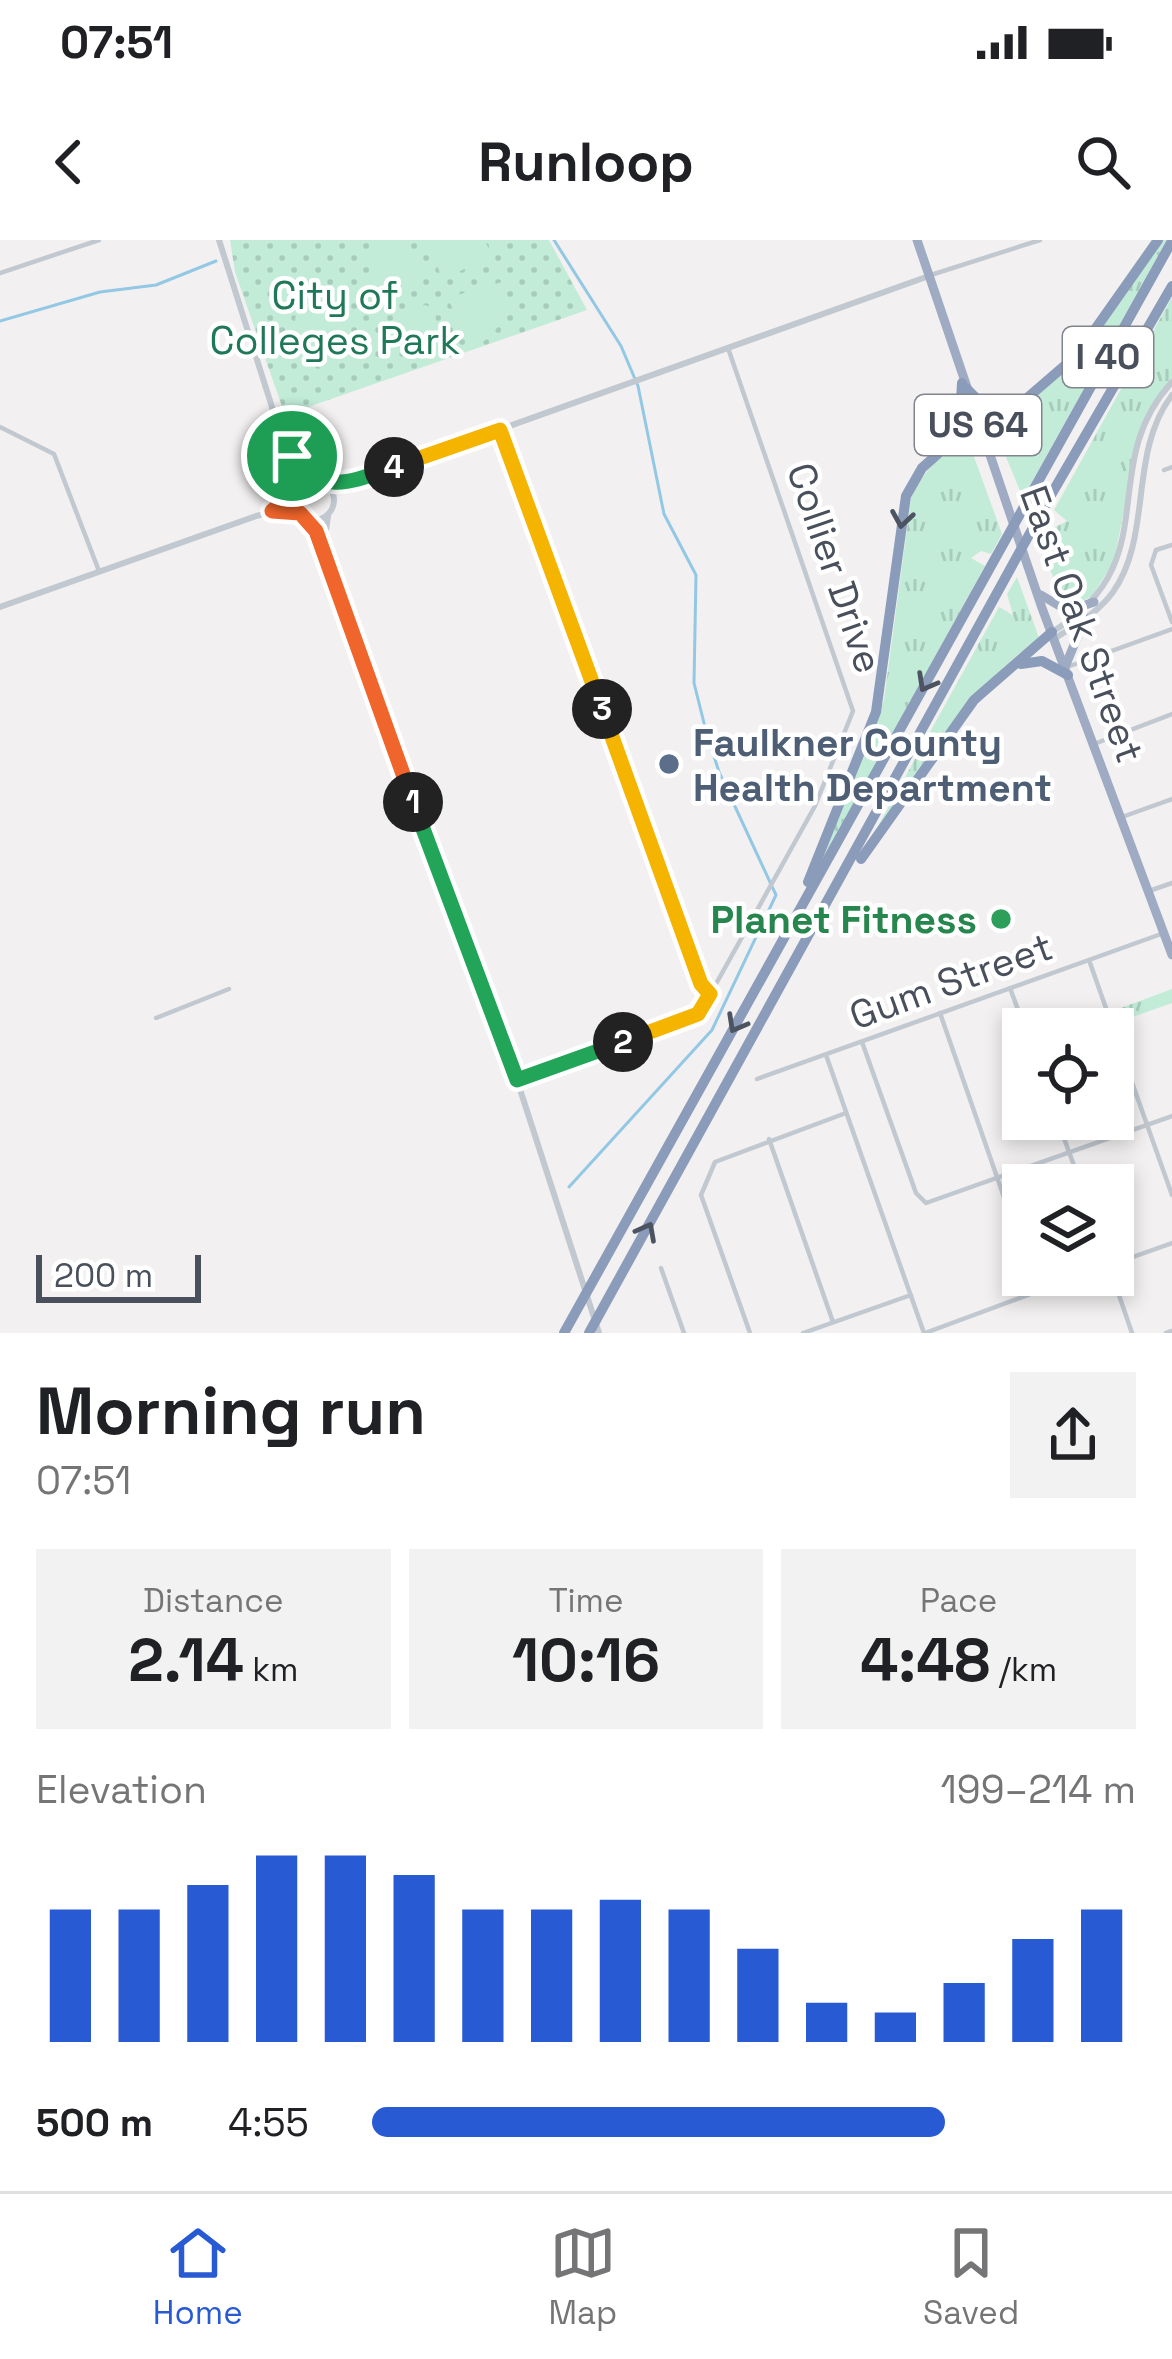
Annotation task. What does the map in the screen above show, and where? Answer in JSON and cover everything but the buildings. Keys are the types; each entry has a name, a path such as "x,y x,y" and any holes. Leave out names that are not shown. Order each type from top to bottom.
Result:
{"highway":[{"name":"East Oak Street","path":"917,240 1036,591 1149,891"},
{"path":"789,929 874,718 907,493 922,468 953,443 983,441 1086,344 1158,240"},
{"name":"I 40","path":"564,1333 1172,241"},
{"name":"I 40","path":"589,1333 1051,495 1172,286"},
{"path":"962,383 992,411 1032,393"},
{"path":"953,443 964,418 962,383"},
{"path":"1036,591 1068,611 1094,602"},
{"path":"1012,666 1042,661 1066,671 1085,618"},
{"path":"824,911 967,709 1053,635"},
{"name":"US 64","path":"1149,891 1172,955"}],"street":[{"path":"0,274 99,240"},
{"path":"220,240 292,456 302,515 324,547 517,1080 599,1333"},
{"path":"0,607 272,511 297,490 319,482 350,483 1040,240"},
{"name":"Collier Drive","path":"517,1080 698,1014 815,806 854,706 728,348"},
{"path":"1053,635 1094,602 1118,560 1141,436 1172,382"},
{"path":"1053,635 1085,618 1111,596 1124,571 1144,455 1172,395"},
{"path":"0,427 54,454 99,572"},
{"path":"500,430 701,984 710,994"},
{"path":"292,456 334,499"},
{"path":"324,547 323,526 334,499 350,483"},
{"path":"272,511 315,520 330,512"},
{"path":"1066,671 1172,626 1151,565 1156,550 1172,545"},
{"path":"1094,743 1172,714"},
{"path":"1122,817 1172,799"},
{"path":"1149,891 1172,884"},
{"name":"Gum Street","path":"757,1079 1164,933"},
{"path":"1089,960 1106,1008"},
{"path":"1010,988 1017,1008"},
{"path":"156,1018 229,989"},
{"path":"940,1013 1002,1192"},
{"path":"862,1042 916,1193 926,1203 1172,1116"},
{"path":"826,1054 925,1333 1024,1296"},
{"path":"1134,1089 1172,1196"},
{"path":"750,1333 701,1195 715,1162 846,1113"},
{"path":"769,1139 833,1322"},
{"path":"1065,1140 1074,1164"},
{"path":"1134,1257 1172,1243"},
{"path":"661,1268 684,1333"},
{"path":"803,1333 911,1295"},
{"path":"1119,1296 1132,1333"},
{"path":"955,1322 959,1333"}],"green space":[{"name":"City of Colleges Park","path":"230,240 549,240 587,310 285,415 235,272"},
{"path":"389,240 405,240 422,280 418,288 370,301 370,262"},
{"path":"430,240 484,240 493,256 447,277 440,274"},
{"path":"1162,240 1167,240 1023,498 994,428 1080,360"},
{"path":"502,282 505,303 500,322 489,337 471,348 450,303 454,296"},
{"path":"1172,297 1172,378 1140,429 1114,561 1092,596 1067,609 1037,539 1045,525 1054,528 1067,521 1054,510"},
{"path":"300,301 347,319 349,326 325,371 298,341 295,322"},
{"path":"425,305 433,308 446,357 425,361 406,356 390,345 379,326"},
{"path":"969,443 1002,534 991,554 981,551 971,558 985,566 820,865 884,700 912,491 935,461"},
{"path":"1017,577 1039,638 968,705 872,837 999,607 1013,615 1007,594"},
{"path":"1172,989 1172,1003 1134,1017 1134,1008 1121,1008"}],"waterway":[{"path":"554,240 621,346 638,386 664,514 696,575 694,683 706,731 719,772 776,895 712,1030 569,1187"},
{"path":"0,321 100,292 156,285 216,261"}],"place":[{"name":"Faulkner County Health Department","path":"669,764"},
{"name":"Planet Fitness","path":"1001,919"}],"route":[{"path":"500,430 701,984 710,994 698,1014 517,1080 324,547 300,513 272,511 298,489 292,456 315,481 350,483 500,430"}]}
